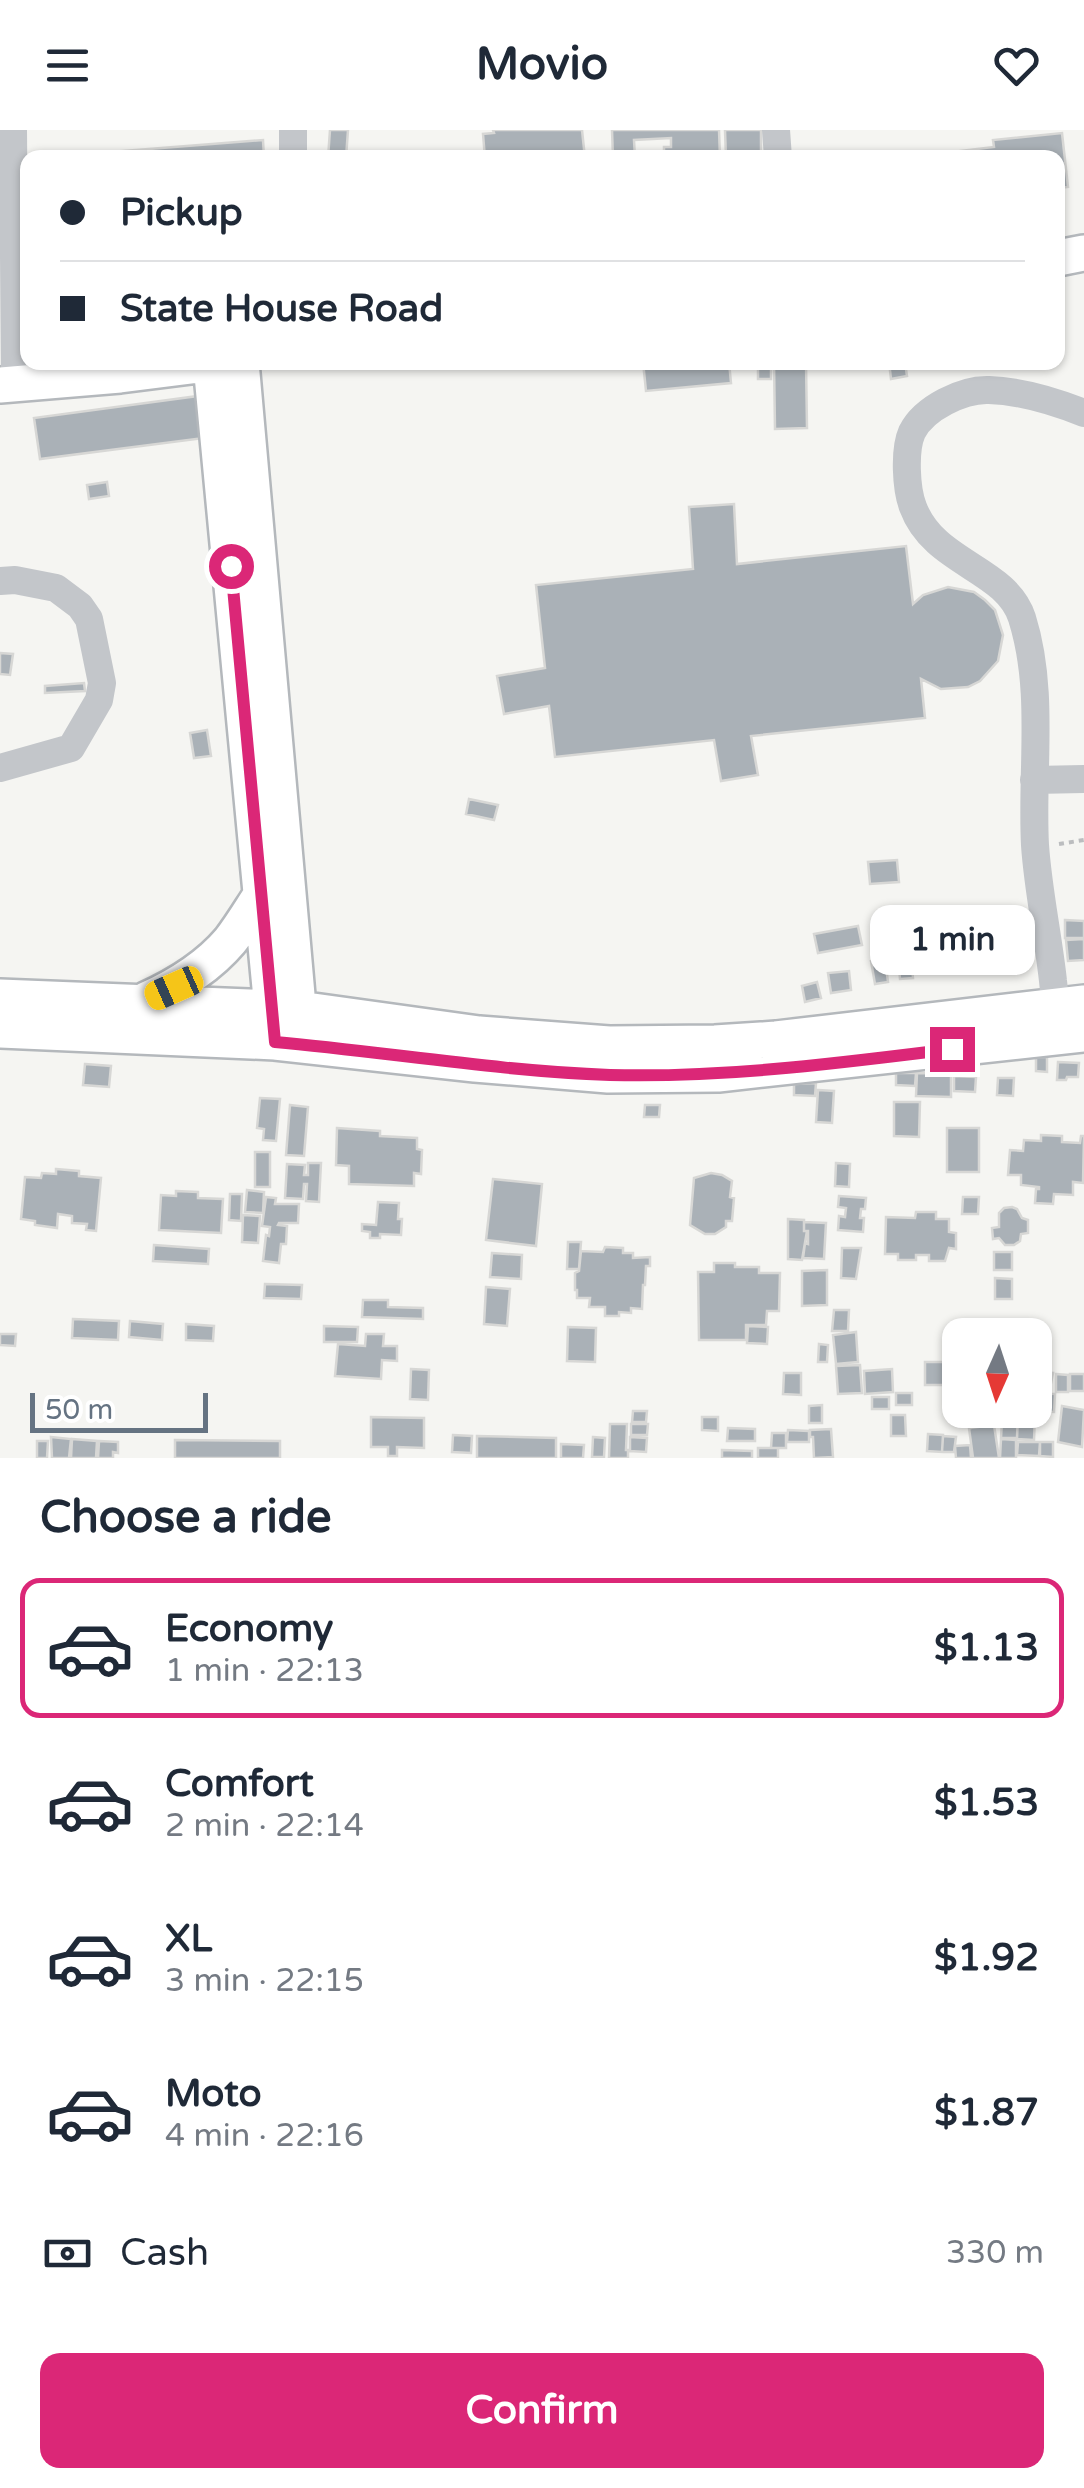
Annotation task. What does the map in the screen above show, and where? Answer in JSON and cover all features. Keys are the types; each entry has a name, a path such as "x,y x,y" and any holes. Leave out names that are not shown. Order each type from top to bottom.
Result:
{"main road":[{"path":"7,385 153,370"},
{"path":"212,370 245,565 287,1026"},
{"path":"242,370 245,565 261,895 287,1026"},
{"path":"141,1002 192,976 229,942 261,895"},
{"path":"0,998 141,1002 287,1026 477,1049 715,1043 814,1050 1069,1020"},
{"path":"0,1030 287,1026"}],"street":[{"path":"7,385 13,130"},
{"path":"1069,1020 1054,986 1036,847 1036,698 1022,618 1014,600 1005,592 934,542 912,506 907,484 912,432 944,401 985,389 1038,396 1084,414"},
{"path":"0,582 15,580 56,588 80,606 89,618 102,683 99,700 71,748 0,768"},
{"path":"1034,780 1084,779"}],"building":[{"path":"330,130 348,130 347,150 329,150"},
{"path":"493,130 582,130 584,150 484,150 483,134 494,133"},
{"path":"612,130 719,130 720,150 664,150 671,147 671,138 634,140 635,150 613,150"},
{"path":"725,130 761,130 761,150 726,150"},
{"path":"1062,133 1064,150 969,150 994,147 993,140"},
{"path":"263,140 264,150 137,150"},
{"path":"644,370 730,370 731,383 646,391"},
{"path":"758,370 771,370 771,379 758,379"},
{"path":"774,370 806,370 807,428 775,429"},
{"path":"890,370 906,370 907,376 891,379"},
{"path":"198,396 204,438 40,459 34,418"},
{"path":"107,482 109,496 89,499 87,485"},
{"path":"734,504 737,564 906,546 913,604 923,595 948,587 974,592 995,610 1003,635 998,661 980,681 968,687 941,689 921,679 925,718 751,736 758,775 721,781 714,740 555,757 549,706 504,714 497,676 545,668 536,585 693,569 689,507"},
{"path":"0,653 13,654 10,675 0,674"},
{"path":"84,683 85,691 45,693 45,686"},
{"path":"207,730 211,756 194,758 190,733"},
{"path":"469,799 498,805 494,820 466,814"},
{"path":"897,860 899,882 870,884 868,862"},
{"path":"1065,920 1084,921 1084,938 1065,938"},
{"path":"858,926 862,945 818,953 814,934"},
{"path":"1084,939 1084,960 1068,961 1066,940"},
{"path":"911,956 913,978 900,979 898,957"},
{"path":"885,959 888,982 875,984 871,961"},
{"path":"849,971 851,990 831,993 828,973"},
{"path":"817,982 821,998 805,1002 802,986"},
{"path":"1036,1057 1047,1057 1047,1072 1036,1071"},
{"path":"1058,1062 1079,1063 1078,1077 1057,1080"},
{"path":"85,1064 111,1066 109,1087 83,1085"},
{"path":"896,1073 916,1073 915,1086 896,1085"},
{"path":"917,1073 951,1074 951,1097 916,1096"},
{"path":"954,1076 976,1077 975,1092 954,1091"},
{"path":"998,1078 1014,1078 1013,1096 997,1095"},
{"path":"816,1083 815,1096 794,1095 794,1084"},
{"path":"818,1090 834,1091 832,1123 816,1122"},
{"path":"260,1098 280,1099 276,1141 263,1140 264,1129 257,1128"},
{"path":"894,1102 920,1102 919,1137 894,1136"},
{"path":"290,1105 308,1107 304,1156 286,1155"},
{"path":"645,1105 660,1105 659,1117 644,1117"},
{"path":"337,1128 417,1138 417,1149 422,1150 421,1174 414,1173 414,1186 349,1184 349,1166 336,1165"},
{"path":"947,1128 979,1128 979,1172 947,1172"},
{"path":"1041,1135 1062,1136 1062,1142 1080,1143 1084,1136 1083,1183 1073,1182 1073,1195 1054,1194 1053,1204 1035,1203 1039,1187 1021,1185 1021,1175 1008,1175 1010,1150 1023,1151 1024,1140 1041,1141"},
{"path":"255,1152 270,1152 270,1187 255,1187"},
{"path":"308,1163 321,1163 319,1202 306,1201 307,1184 303,1199 285,1198 287,1164 305,1165 304,1175 308,1175"},
{"path":"836,1163 850,1164 849,1187 835,1186"},
{"path":"56,1169 101,1178 96,1231 86,1230 87,1224 72,1223 72,1216 58,1214 57,1228 21,1219 25,1177 41,1178 42,1173 56,1174"},
{"path":"711,1173 732,1181 732,1221 726,1221 726,1227 715,1234 705,1234 690,1225 694,1178"},
{"path":"493,1179 542,1184 536,1246 486,1240"},
{"path":"247,1190 264,1192 263,1213 245,1212"},
{"path":"176,1191 198,1192 198,1198 223,1199 221,1233 159,1230 161,1195 176,1196"},
{"path":"230,1194 242,1194 241,1221 229,1220"},
{"path":"839,1196 866,1198 860,1218 864,1218 863,1232 838,1230 839,1216 845,1217 846,1208 838,1207"},
{"path":"266,1197 276,1198 275,1204 299,1204 298,1223 278,1225 287,1226 279,1263 263,1261 270,1227 262,1226"},
{"path":"963,1197 979,1197 978,1214 962,1214"},
{"path":"378,1202 399,1203 401,1235 380,1234 380,1238 370,1238 370,1232 362,1231 362,1224 376,1225"},
{"path":"1012,1207 1028,1220 1028,1233 1021,1234 1014,1245 1005,1245 999,1238 993,1239 992,1228 999,1227 999,1213"},
{"path":"916,1212 936,1212 936,1219 949,1219 949,1232 956,1233 956,1249 949,1248 945,1261 929,1261 929,1255 898,1260 898,1254 885,1254 886,1217 915,1218"},
{"path":"243,1215 260,1216 258,1243 242,1242"},
{"path":"788,1219 804,1220 807,1231 802,1260 788,1259"},
{"path":"804,1222 826,1223 824,1259 803,1258 805,1243 808,1244"},
{"path":"568,1242 581,1242 579,1269 567,1269"},
{"path":"154,1245 209,1249 208,1264 153,1261"},
{"path":"605,1247 623,1248 623,1253 633,1253 633,1258 650,1257 642,1309 631,1308 631,1313 605,1316 605,1307 589,1307 590,1298 577,1298 575,1273 579,1271 581,1251 603,1252"},
{"path":"842,1248 861,1248 856,1279 841,1278"},
{"path":"994,1252 1012,1252 1012,1270 994,1270"},
{"path":"492,1253 522,1255 521,1279 490,1277"},
{"path":"714,1263 759,1267 759,1273 780,1273 779,1311 767,1311 766,1325 746,1325 746,1340 699,1340 698,1272 714,1272"},
{"path":"827,1270 827,1305 802,1306 802,1271"},
{"path":"995,1278 1012,1279 1012,1299 995,1299"},
{"path":"265,1284 302,1285 301,1299 264,1298"},
{"path":"486,1287 510,1289 507,1326 484,1324"},
{"path":"363,1300 388,1300 388,1307 423,1308 423,1319 362,1317"},
{"path":"834,1310 849,1310 848,1331 832,1331"},
{"path":"73,1319 119,1321 118,1340 72,1338"},
{"path":"130,1321 163,1324 162,1340 129,1337"},
{"path":"186,1324 214,1326 213,1341 186,1340"},
{"path":"324,1326 358,1327 357,1342 324,1342"},
{"path":"748,1326 768,1327 767,1344 747,1343"},
{"path":"568,1327 596,1328 595,1362 567,1361"},
{"path":"856,1332 858,1362 836,1364 833,1335"},
{"path":"0,1334 16,1334 15,1346 0,1345"},
{"path":"366,1334 384,1334 383,1346 397,1346 397,1361 382,1360 381,1379 335,1376 338,1344 365,1346"},
{"path":"819,1344 828,1345 827,1362 818,1362"},
{"path":"925,1362 942,1362 942,1385 925,1385"},
{"path":"860,1365 862,1393 838,1394 836,1366"},
{"path":"411,1369 429,1370 428,1400 410,1399"},
{"path":"892,1369 893,1392 865,1394 864,1371"},
{"path":"784,1373 801,1373 801,1395 783,1394"},
{"path":"1056,1374 1068,1375 1068,1392 1056,1392"},
{"path":"1070,1374 1084,1374 1084,1391 1070,1391"},
{"path":"896,1393 912,1393 912,1405 896,1405"},
{"path":"872,1397 889,1397 889,1409 872,1409"},
{"path":"822,1405 822,1423 809,1423 809,1406"},
{"path":"1062,1406 1084,1410 1082,1447 1058,1442"},
{"path":"633,1411 647,1411 646,1422 632,1422"},
{"path":"891,1415 905,1415 906,1436 891,1436"},
{"path":"371,1417 424,1418 424,1448 397,1447 397,1456 388,1456 388,1447 371,1447"},
{"path":"702,1417 718,1417 718,1431 702,1430"},
{"path":"610,1424 627,1424 628,1458 609,1458"},
{"path":"631,1424 648,1424 647,1435 631,1435"},
{"path":"728,1428 755,1429 755,1441 727,1441"},
{"path":"969,1428 994,1428 999,1458 973,1458"},
{"path":"1002,1428 1017,1428 1017,1438 1001,1438"},
{"path":"1017,1428 1035,1428 1034,1440 1017,1439"},
{"path":"831,1429 833,1457 814,1458 810,1430"},
{"path":"788,1430 809,1431 809,1442 787,1442"},
{"path":"772,1433 786,1433 786,1448 771,1448"},
{"path":"928,1434 943,1435 942,1452 927,1451"},
{"path":"453,1435 472,1436 471,1453 452,1452"},
{"path":"477,1436 556,1438 556,1458 477,1458"},
{"path":"943,1436 956,1437 954,1452 942,1452"},
{"path":"51,1437 71,1439 69,1458 52,1458"},
{"path":"593,1437 605,1438 604,1457 592,1457"},
{"path":"630,1437 647,1438 646,1452 630,1451"},
{"path":"72,1439 97,1441 96,1458 71,1458"},
{"path":"1001,1439 1016,1440 1016,1458 1000,1458"},
{"path":"175,1440 280,1441 280,1458 175,1458"},
{"path":"37,1441 48,1441 47,1458 37,1458"},
{"path":"99,1441 118,1442 118,1453 113,1452 113,1458 98,1458"},
{"path":"1018,1442 1040,1442 1039,1456 1017,1455"},
{"path":"1040,1442 1053,1442 1053,1457 1040,1456"},
{"path":"561,1444 584,1445 583,1458 561,1458"},
{"path":"970,1445 971,1458 956,1458 955,1446"},
{"path":"758,1448 778,1448 778,1458 758,1458"},
{"path":"722,1450 752,1451 752,1458 722,1458"}],"route":[{"path":"231,566 275,1042 608,1075 718,1074 952,1049"}]}
